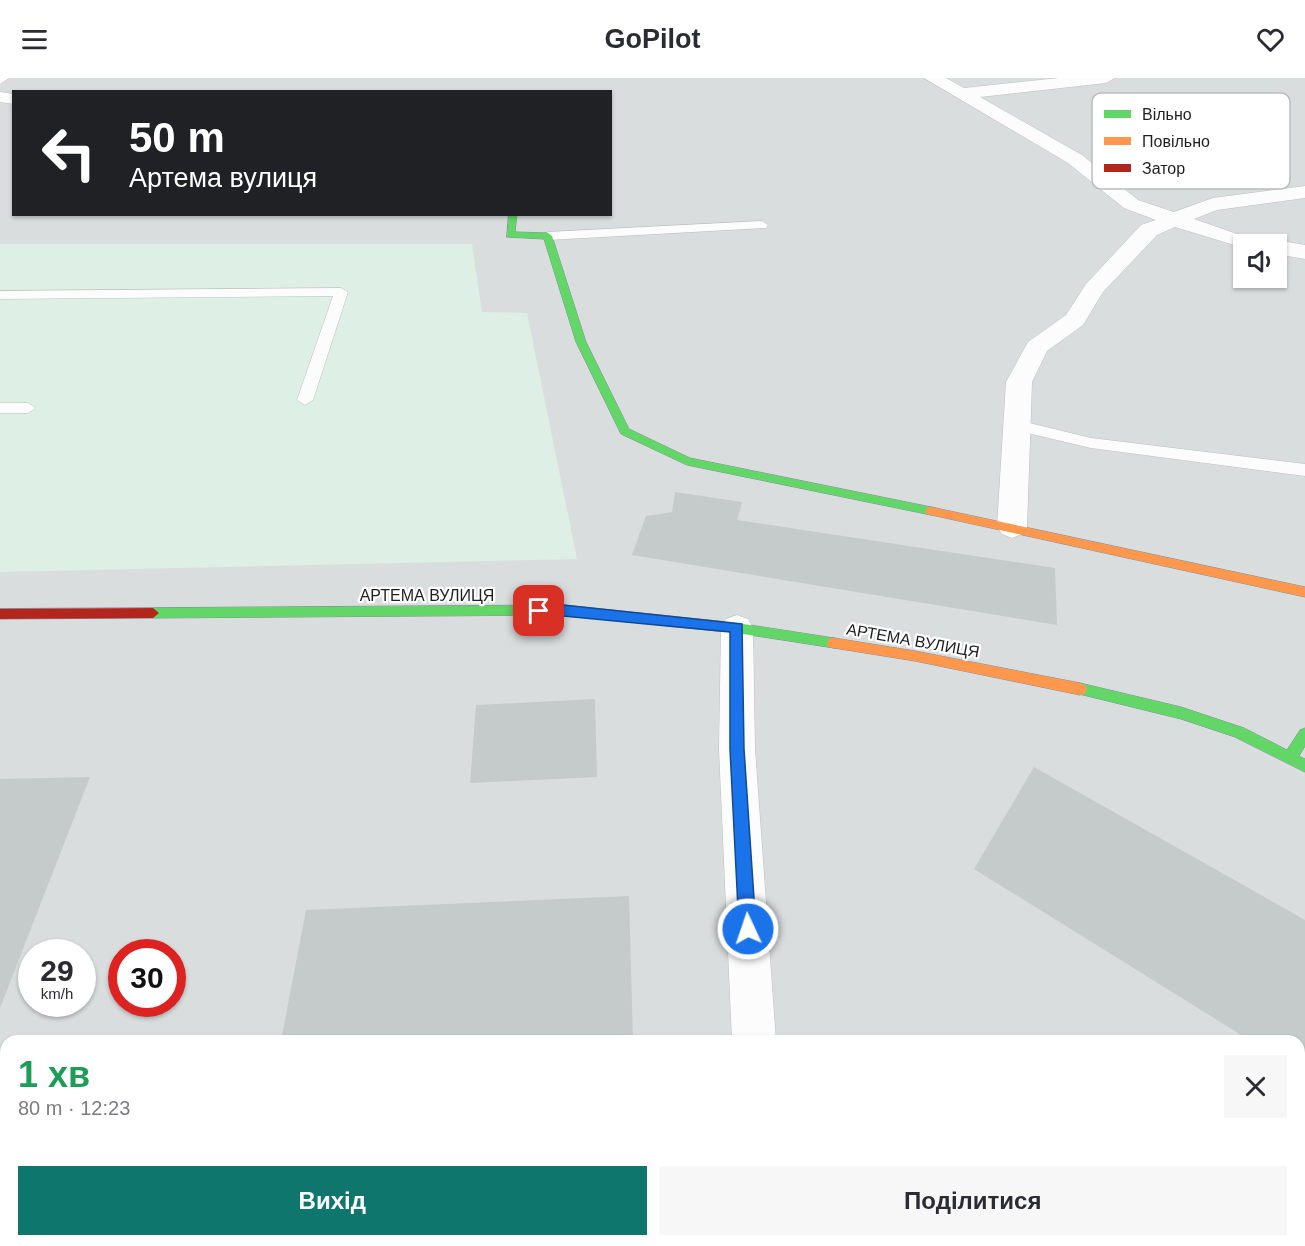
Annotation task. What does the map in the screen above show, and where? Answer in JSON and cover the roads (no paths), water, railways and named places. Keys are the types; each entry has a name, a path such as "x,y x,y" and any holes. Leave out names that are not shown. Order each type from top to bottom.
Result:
{"main road":[{"path":"513,216 510,235 548,236 581,342 625,431 687,461 1012,527 1305,592"},
{"name":"АРТЕМА ВУЛИЦЯ","path":"0,614 563,610 737,628 915,656 1042,680 1181,713 1239,732 1305,766"},
{"path":"1290,757 1305,734"}],"street":[{"path":"933,78 1075,159 1092,173"},
{"path":"961,94 1106,78"},
{"path":"1112,189 1131,204 1233,240"},
{"path":"1012,527 1019,382 1037,347 1075,320 1095,289 1149,230 1213,204 1305,192"},
{"path":"1287,249 1305,252"},
{"path":"737,628 737,749 754,1035"}],"lane":[{"path":"0,81 4,78"},
{"path":"548,236 762,225"},
{"path":"0,295 341,292 305,400"},
{"path":"0,408 28,408"},
{"path":"1017,425 1091,443 1305,470"}]}
